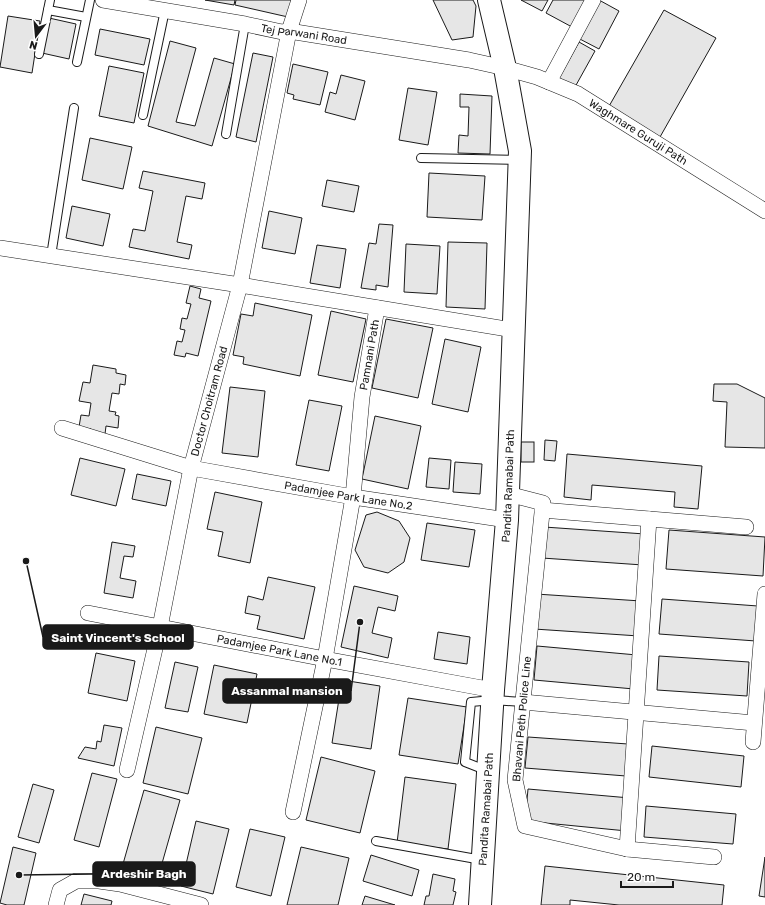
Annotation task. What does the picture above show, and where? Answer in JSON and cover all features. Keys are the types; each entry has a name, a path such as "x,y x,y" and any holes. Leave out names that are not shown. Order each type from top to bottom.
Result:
{"street":[{"name":"Tej Parwani Road","path":"103,0 147,4 165,10 282,32 289,31 469,60 505,68"},
{"name":"Doctor Choitram Road","path":"127,770 160,627 191,468 240,285 289,31 299,0"},
{"name":"Pandita Ramabai Path","path":"480,905 493,695 507,520 520,151 505,68 489,0"},
{"path":"549,82 593,0"},
{"name":"Waghmare Guruji Path","path":"505,68 549,82 578,94 765,211"},
{"path":"0,248 240,285 513,330"},
{"name":"Pamnani Path","path":"293,812 325,659 353,497 361,402 378,308"},
{"name":"Padamjee Park Lane No.2","path":"62,428 191,468 353,497 507,520"},
{"path":"508,494 543,503 542,510 746,528"},
{"name":"Bhavani Peth Police Line","path":"542,510 515,780 524,826 627,850 714,857"},
{"path":"627,850 649,519"},
{"path":"753,742 765,594"},
{"name":"Padamjee Park Lane No.1","path":"88,613 325,659 493,695"},
{"path":"522,702 754,723"},
{"path":"56,905 60,890 76,881 99,881 120,884 201,905"}],"lane":[{"path":"39,54 50,0"},
{"path":"77,62 90,0"},
{"path":"48,10 86,16"},
{"path":"143,115 165,10"},
{"path":"226,134 245,24"},
{"path":"51,256 74,108"},
{"path":"421,158 519,160"},
{"path":"493,695 522,702"},
{"path":"376,842 483,860"}],"building":[{"path":"205,0 235,0 234,5"},
{"path":"236,0 292,0 288,17 235,5"},
{"path":"433,0 473,0 476,6 473,37 452,40"},
{"path":"521,0 548,0 542,11"},
{"path":"553,0 587,0 572,27 546,13"},
{"path":"599,0 619,11 599,49 576,37"},
{"path":"664,10 716,38 660,137 608,108"},
{"path":"8,16 40,21 32,73 0,67"},
{"path":"49,18 76,24 69,59 42,53"},
{"path":"100,29 150,39 144,65 95,55"},
{"path":"170,41 196,48 176,122 195,126 214,58 235,64 212,146 148,126"},
{"path":"579,42 595,51 575,87 559,78"},
{"path":"253,53 273,57 256,142 236,137"},
{"path":"293,64 328,72 320,105 293,99 294,95 287,93"},
{"path":"109,66 144,73 134,123 99,116"},
{"path":"341,75 365,81 355,120 325,112 330,92 336,94"},
{"path":"408,88 437,92 428,145 399,140"},
{"path":"460,94 492,96 490,154 458,153 459,135 468,136 469,107 460,107"},
{"path":"90,138 132,147 123,189 82,180"},
{"path":"143,171 205,183 202,199 186,196 177,242 192,245 189,259 129,247 133,229 145,231 153,191 139,188"},
{"path":"429,173 485,176 482,220 427,217"},
{"path":"327,180 359,186 354,212 322,206"},
{"path":"72,206 110,214 103,246 66,238"},
{"path":"269,211 302,218 295,254 262,248"},
{"path":"379,224 393,225 388,287 376,285 376,290 361,288 369,243 376,244"},
{"path":"448,242 487,243 485,309 446,307"},
{"path":"406,244 440,246 437,294 404,292"},
{"path":"317,245 346,249 340,288 310,283"},
{"path":"190,286 201,289 199,298 211,301 198,356 186,353 185,357 174,355 177,341 182,342 185,330 180,329 182,318 187,319 191,304 186,303"},
{"path":"255,303 312,315 300,376 243,364 244,357 233,355 241,314 253,316"},
{"path":"331,311 366,319 353,382 318,375"},
{"path":"386,319 433,328 418,398 372,388"},
{"path":"445,339 481,347 468,412 432,404"},
{"path":"93,365 116,369 116,373 126,375 125,385 120,384 119,394 112,393 109,411 116,412 115,415 119,416 118,428 106,426 105,434 90,432 91,429 79,427 81,415 89,416 91,403 79,401 83,382 90,383"},
{"path":"714,384 737,384 765,398 765,448 725,447 727,402 713,401"},
{"path":"230,387 265,391 258,457 222,453"},
{"path":"309,400 342,406 329,471 296,465"},
{"path":"375,416 421,426 408,489 362,479"},
{"path":"545,440 557,441 555,461 544,460"},
{"path":"521,442 534,442 534,462 521,462"},
{"path":"567,454 702,466 698,509 674,507 675,492 592,485 591,500 564,497"},
{"path":"80,458 125,469 116,506 71,495"},
{"path":"429,458 451,460 449,489 426,487"},
{"path":"455,462 482,464 480,494 453,492"},
{"path":"137,474 171,481 166,506 132,499"},
{"path":"215,492 262,502 250,563 218,556 223,532 207,529"},
{"path":"377,512 399,521 410,538 404,562 388,573 364,567 355,550 366,515"},
{"path":"427,523 475,530 469,567 421,560"},
{"path":"544,527 645,534 643,565 542,558"},
{"path":"669,530 765,537 763,576 666,569"},
{"path":"112,542 135,546 133,557 124,556 120,578 136,581 133,598 104,593"},
{"path":"268,577 315,587 304,639 257,629 260,616 245,613 248,596 263,600"},
{"path":"354,586 398,596 395,611 378,607 372,633 392,638 388,658 341,647"},
{"path":"536,594 641,601 639,636 534,629"},
{"path":"662,599 758,606 756,641 659,634"},
{"path":"438,632 470,637 467,664 434,659"},
{"path":"537,646 637,655 634,689 534,680"},
{"path":"96,653 135,661 127,701 88,693"},
{"path":"659,656 749,662 747,696 657,690"},
{"path":"175,662 198,667 188,712 165,708"},
{"path":"214,665 257,674 247,723 204,714"},
{"path":"342,680 380,686 371,749 332,743"},
{"path":"408,698 467,707 458,764 399,755"},
{"path":"104,725 122,728 114,766 78,758 85,747 96,749 97,741 101,742"},
{"path":"156,727 202,738 188,794 143,783"},
{"path":"528,737 628,744 626,776 525,768"},
{"path":"652,746 744,756 741,787 649,777"},
{"path":"321,757 375,771 360,833 306,820"},
{"path":"92,773 117,779 99,847 74,840"},
{"path":"405,777 456,784 448,849 397,843"},
{"path":"33,784 54,790 39,843 18,837"},
{"path":"528,789 630,798 627,831 525,821"},
{"path":"144,790 180,800 159,874 123,864"},
{"path":"646,806 736,814 733,844 644,837"},
{"path":"196,821 229,829 213,894 181,886"},
{"path":"250,829 285,837 271,896 236,887"},
{"path":"13,847 36,853 24,905 7,905 0,903"},
{"path":"301,847 349,858 338,905 287,905"},
{"path":"371,855 419,870 412,896 363,881"},
{"path":"765,857 765,897 759,896"},
{"path":"545,866 724,885 722,905 619,905 570,900 570,905 541,905"},
{"path":"433,874 455,879 453,891 456,892 453,905 424,905 426,896 429,896"},
{"path":"84,894 112,901 111,905 81,905"},
{"path":"365,896 395,905 362,905"}],"place":[{"name":"Saint Vincent's School","path":"26,561"},
{"name":"Assanmal mansion","path":"360,622"},
{"name":"Ardeshir Bagh","path":"19,875"}]}
